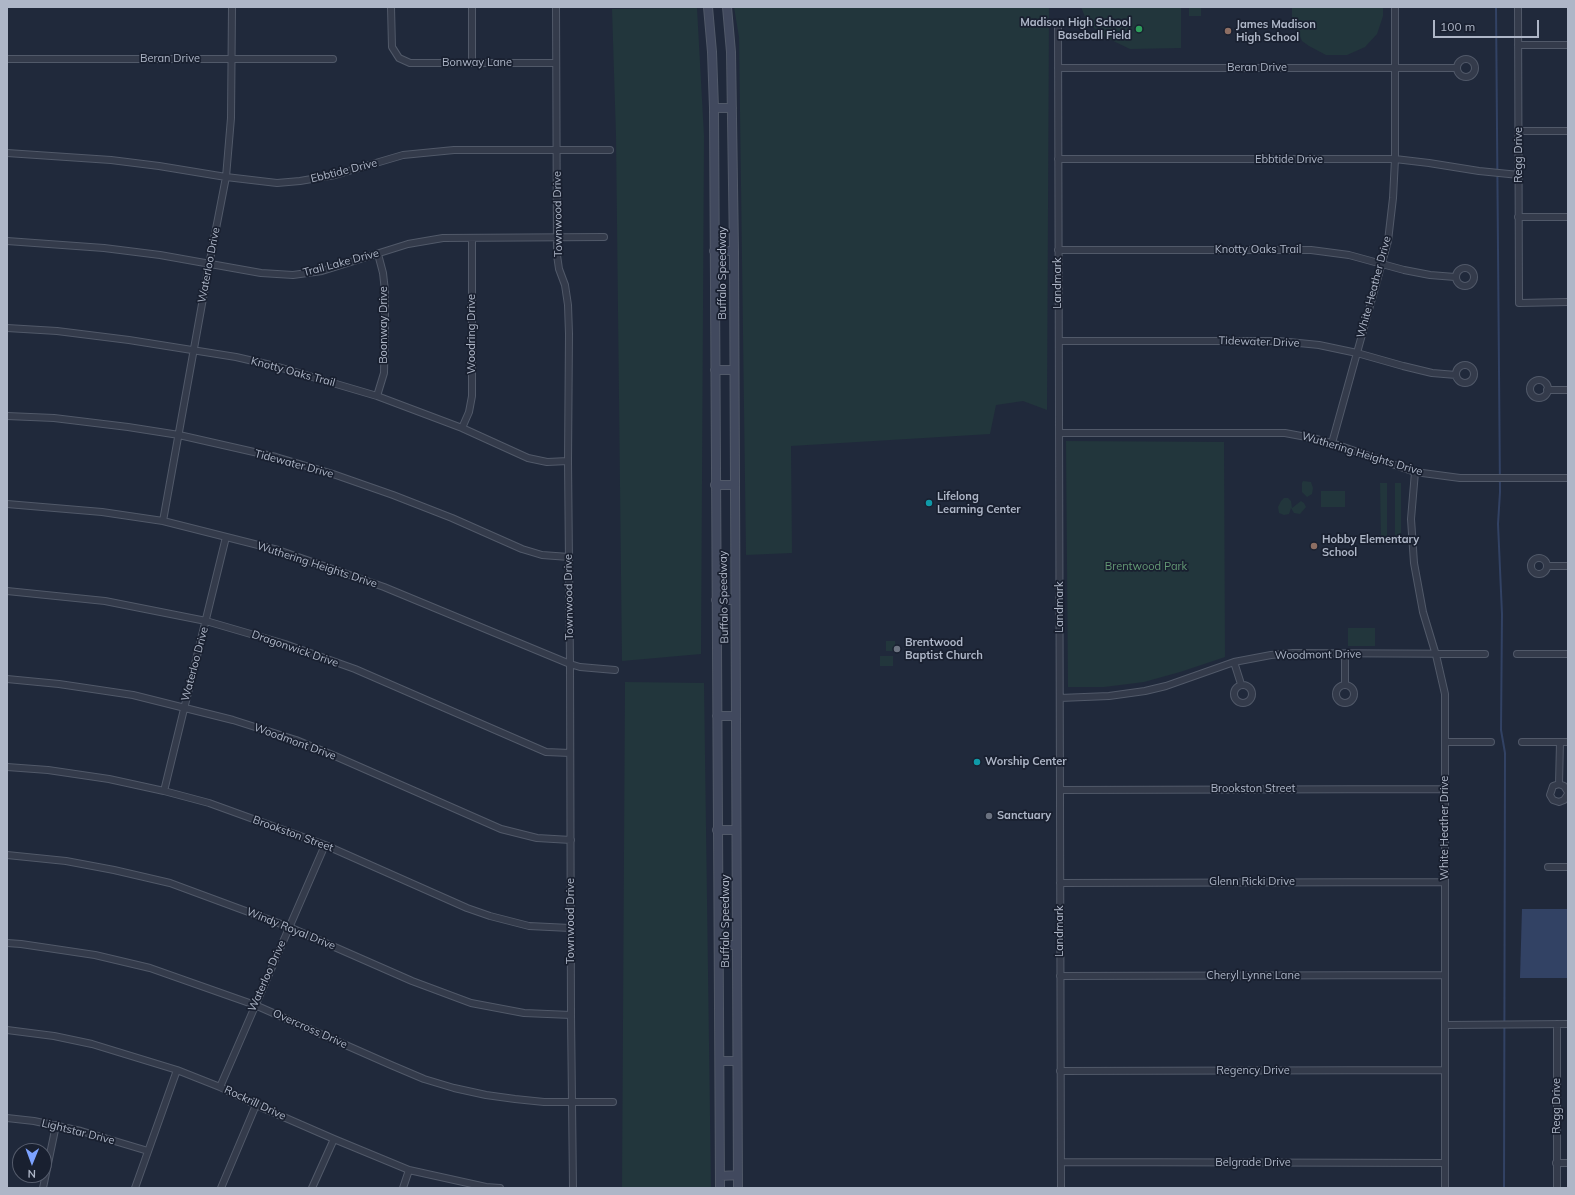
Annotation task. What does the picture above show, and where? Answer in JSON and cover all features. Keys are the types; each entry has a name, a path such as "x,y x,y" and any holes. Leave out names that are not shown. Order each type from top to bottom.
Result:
{"main road":[{"name":"Buffalo Speedway","path":"708,7 712,52 714,108 720,1188"},
{"name":"Buffalo Speedway","path":"727,7 731,46 734,251 738,1188"},
{"path":"714,108 732,108"},
{"path":"714,251 734,251"},
{"path":"715,370 734,370"},
{"path":"715,485 734,485"},
{"path":"716,600 735,600"},
{"path":"717,716 735,716"},
{"path":"717,830 736,830"},
{"path":"719,945 737,945"},
{"path":"720,1061 737,1061"},
{"path":"720,1176 738,1175"}],"street":[{"name":"Waterloo Drive","path":"164,521 226,177 230,142 232,7"},
{"name":"Bonway Lane","path":"392,7 392,47 399,58 410,63 556,63"},
{"path":"472,7 472,63"},
{"name":"Townwood Drive","path":"556,7 557,238 559,269 565,285 568,305 571,840 570,928 573,1188"},
{"name":"White Heather Drive","path":"1332,443 1388,241 1395,160 1395,7"},
{"name":"Regg Drive","path":"1518,7 1519,303 1568,302"},
{"name":"Landmark","path":"1058,25 1058,341 1060,433 1060,1188"},
{"path":"1518,45 1568,45"},
{"name":"Beran Drive","path":"7,59 333,59"},
{"name":"Beran Drive","path":"1058,68 1457,68"},
{"path":"1518,131 1568,131"},
{"name":"Ebbtide Drive","path":"7,153 111,160 278,183 335,175 403,155 454,150 610,150"},
{"name":"Ebbtide Drive","path":"1058,159 1395,160 1519,175"},
{"path":"1518,217 1568,217"},
{"name":"Trail Lake Drive","path":"7,241 104,248 160,255 209,265 261,273 293,275 322,271 408,244 443,238 604,237"},
{"name":"Woodring Drive","path":"462,428 469,412 472,396 472,238"},
{"name":"Knotty Oaks Trail","path":"1058,250 1311,250 1349,255 1430,275 1455,277"},
{"name":"Boonway Drive","path":"377,396 384,373 385,329 385,291 383,273 378,254"},
{"name":"Knotty Oaks Trail","path":"7,328 57,331 194,349 275,366 377,396 462,428 528,458 547,462 568,461"},
{"name":"Tidewater Drive","path":"1058,341 1279,341 1319,345 1357,353 1432,373 1456,375"},
{"path":"1547,390 1568,390"},
{"name":"Tidewater Drive","path":"7,416 54,418 128,427 179,435 276,457 333,474 415,504 522,549 542,555 569,557"},
{"name":"Wuthering Heights Drive","path":"1060,433 1272,433 1300,435 1332,443 1415,472 1460,478 1568,478"},
{"name":"White Heather Drive","path":"1415,472 1411,519 1414,563 1423,612 1436,655 1445,694 1445,1188"},
{"name":"Wuthering Heights Drive","path":"7,504 102,512 164,521 278,550 384,587 570,664 580,667 615,670"},
{"name":"Waterloo Drive","path":"164,791 226,537"},
{"path":"1547,566 1568,566"},
{"name":"Dragonwick Drive","path":"7,591 105,601 206,621 285,644 355,670 546,752 570,753"},
{"name":"Woodmont Drive","path":"1060,698 1109,696 1144,691 1166,686 1234,662 1271,655 1293,653 1436,655 1485,654"},
{"path":"1345,654 1345,685"},
{"path":"1517,654 1568,654"},
{"path":"1234,662 1241,684"},
{"name":"Woodmont Drive","path":"7,679 59,684 133,695 234,720 296,740 350,762 501,829 537,838 571,840"},
{"path":"1445,742 1492,742"},
{"path":"1522,742 1568,742"},
{"path":"1559,784 1560,742"},
{"name":"Brookston Street","path":"7,767 48,770 109,779 209,803 325,844 467,908 490,916 530,926 570,928"},
{"path":"1559,784 1566,788 1568,793 1562,802 1553,800 1550,792 1553,786 1559,784"},
{"name":"Brookston Street","path":"1060,790 1445,789"},
{"name":"Waterloo Drive","path":"220,1086 325,844"},
{"name":"Windy Royal Drive","path":"7,855 66,861 170,883 289,927 412,981 471,1003 524,1014 571,1015"},
{"path":"1548,867 1568,867"},
{"name":"Glenn Ricki Drive","path":"1060,883 1445,882"},
{"name":"Overcross Drive","path":"7,943 96,955 150,968 255,1005 391,1065 432,1081 486,1095 515,1099 572,1103 613,1102"},
{"name":"Cheryl Lynne Lane","path":"1060,976 1445,975"},
{"name":"Regg Drive","path":"1557,1024 1557,1188"},
{"path":"1446,1025 1568,1024"},
{"name":"Rockrill Drive","path":"7,1030 54,1036 92,1044 177,1070 220,1086 256,1105 409,1170 486,1187 500,1188"},
{"path":"135,1188 177,1070"},
{"name":"Regency Drive","path":"1060,1071 1445,1070"},
{"path":"221,1188 256,1105"},
{"name":"Lightstar Drive","path":"7,1118 56,1126 108,1138 148,1151"},
{"path":"43,1188 56,1126"},
{"path":"312,1188 334,1139"},
{"name":"Belgrade Drive","path":"1060,1162 1445,1163"},
{"path":"1556,1163 1568,1163"},
{"path":"403,1188 409,1170"}],"green space":[{"path":"734,7 1049,7 1047,410 1023,401 996,405 990,434 791,446 792,553 746,555 739,37"},
{"name":"Madison High School Baseball Field","path":"1081,7 1181,7 1181,48 1130,49 1105,37 1087,22"},
{"path":"1189,7 1201,7 1201,16 1189,16"},
{"path":"1292,7 1383,7 1383,16 1377,34 1365,47 1347,55 1326,55 1302,41 1296,28 1292,28"},
{"path":"697,8 704,136 701,654 622,661 616,136 612,9"},
{"name":"Brentwood Park","path":"1066,441 1224,442 1225,657 1144,682 1104,687 1068,687"},
{"path":"1303,481 1311,482 1313,488 1312,494 1307,497 1302,492"},
{"path":"1380,483 1387,483 1387,538 1381,538"},
{"path":"1395,483 1401,483 1401,538 1395,538"},
{"path":"1321,491 1345,491 1345,507 1321,507"},
{"path":"1284,498 1288,498 1291,501 1292,508 1301,501 1306,507 1300,514 1294,513 1291,508 1289,514 1284,515 1279,513 1278,507"},
{"path":"1348,628 1375,628 1375,646 1348,646"},
{"path":"886,641 895,641 896,651 886,651"},
{"path":"880,656 893,656 893,666 880,666"},
{"path":"625,682 704,683 711,1188 622,1188"}],"water":[{"path":"1522,909 1568,909 1568,978 1520,978"}],"waterway":[{"path":"1496,7 1500,492 1498,524 1502,614 1501,730 1505,753 1504,1188"}],"place":[{"name":"Madison High School Baseball Field","path":"1139,29"},
{"name":"James Madison High School","path":"1228,31"},
{"name":"Lifelong Learning Center","path":"929,503"},
{"name":"Hobby Elementary School","path":"1314,546"},
{"name":"Brentwood Baptist Church","path":"897,649"},
{"name":"Worship Center","path":"977,762"},
{"name":"Sanctuary","path":"989,816"}]}
